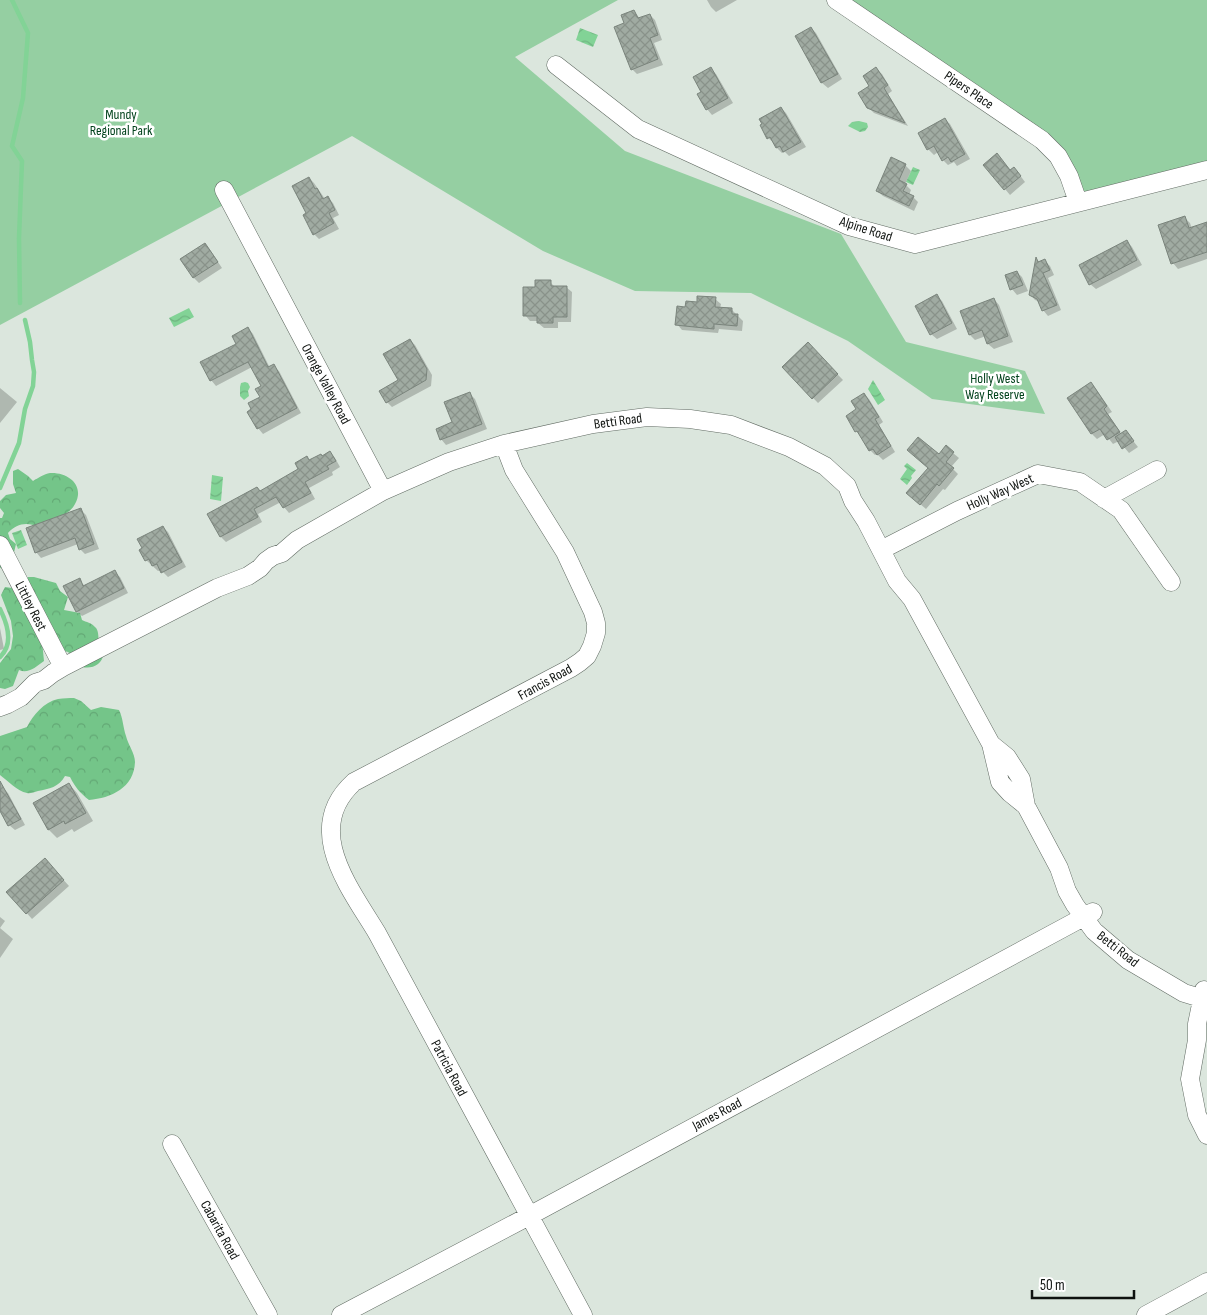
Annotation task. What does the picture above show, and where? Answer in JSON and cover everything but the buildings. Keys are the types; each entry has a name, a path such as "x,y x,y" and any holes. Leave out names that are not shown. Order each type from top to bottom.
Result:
{"street":[{"name":"Pipers Place","path":"836,0 1042,140 1058,156 1069,176 1078,202"},
{"name":"Alpine Road","path":"556,65 638,129 849,226 915,244 1207,170"},
{"name":"Orange Valley Road","path":"224,190 383,491"},
{"name":"Betti Road","path":"383,491 449,462 504,444 594,424 647,417 690,419 731,425 789,446 825,466 847,486 853,501 885,548 897,581 912,599 991,744 1007,757 1021,779 1026,806 1059,868 1067,891 1075,905 1088,914 1094,930 1128,960 1184,992 1205,995"},
{"name":"Francis Road","path":"332,817 341,798 354,782 571,668 587,656 592,646 596,633 596,623 588,600 566,552 514,470 504,444"},
{"path":"1104,499 1157,470"},
{"name":"Holly Way West","path":"885,548 956,511 1038,474 1080,482 1122,510 1171,582"},
{"path":"0,707 21,697 35,683 44,680 58,670 217,588 274,547 297,540 383,491"},
{"name":"Littley Rest","path":"0,545 58,670"},
{"path":"0,699 13,693 26,680 58,670"},
{"name":"Patricia Road","path":"332,817 332,849 345,878 377,933 583,1315"},
{"name":"James Road","path":"341,1315 1088,914"},
{"path":"1205,995 1197,1024 1197,1040 1190,1079 1197,1115 1207,1135"},
{"path":"1197,1040 1207,1024"},
{"name":"Cabarita Road","path":"172,1144 268,1315"},
{"path":"1146,1315 1207,1282"}],"green space":[{"name":"Mundy Regional Park","path":"0,0 618,0 515,57 625,151 841,234 906,342 1025,371 1045,414 932,399 848,341 751,293 635,291 543,251 352,136 0,325"},
{"path":"836,0 1207,0 1207,168 1078,202 1059,157"},
{"path":"18,469 33,481 50,473 63,475 73,481 78,491 78,497 72,508 59,518 39,527 22,524 11,530 8,533 10,539 16,544 12,561 0,568 0,518 2,518 4,513 0,508 0,501 6,495 16,493 13,484 13,471"},
{"path":"28,577 56,583 60,591 68,597 64,610 80,613 82,620 96,628 103,653 103,658 98,664 89,667 81,666 77,664 68,652 64,651 26,581"},
{"path":"5,587 12,588 16,592 42,641 44,661 35,668 26,671 19,670 13,686 5,689 0,688 0,663 11,649 13,636 11,621 1,595"},
{"path":"74,698 81,701 91,710 101,707 119,710 135,759 134,771 126,785 113,794 89,800 78,790 70,777 65,776 57,785 29,793 13,786 0,775 0,736 27,727 32,718 48,703 58,699"}],"water":[{"path":"580,28 598,35 593,47 576,40"},
{"path":"852,122 867,123 868,127 865,131 860,132 848,126"},
{"path":"913,167 920,170 913,185 906,182"},
{"path":"189,308 194,317 174,327 169,318"},
{"path":"873,380 885,400 878,405 868,389"},
{"path":"245,382 250,387 248,391 249,396 244,400 240,396 240,387 241,383"},
{"path":"907,463 916,470 907,485 900,479 907,469 904,466"},
{"path":"212,475 223,477 221,501 210,499"},
{"path":"21,530 27,545 18,549 12,533"}],"waterway":[{"path":"12,0 28,33 23,98 12,146 22,161 19,238 20,303"},
{"path":"0,488 19,443 25,409 33,386 34,372 25,320"},
{"path":"0,609 8,633 7,646 0,657"}],"park label":[{"name":"Holly West Way Reserve","path":"995,386"}]}
